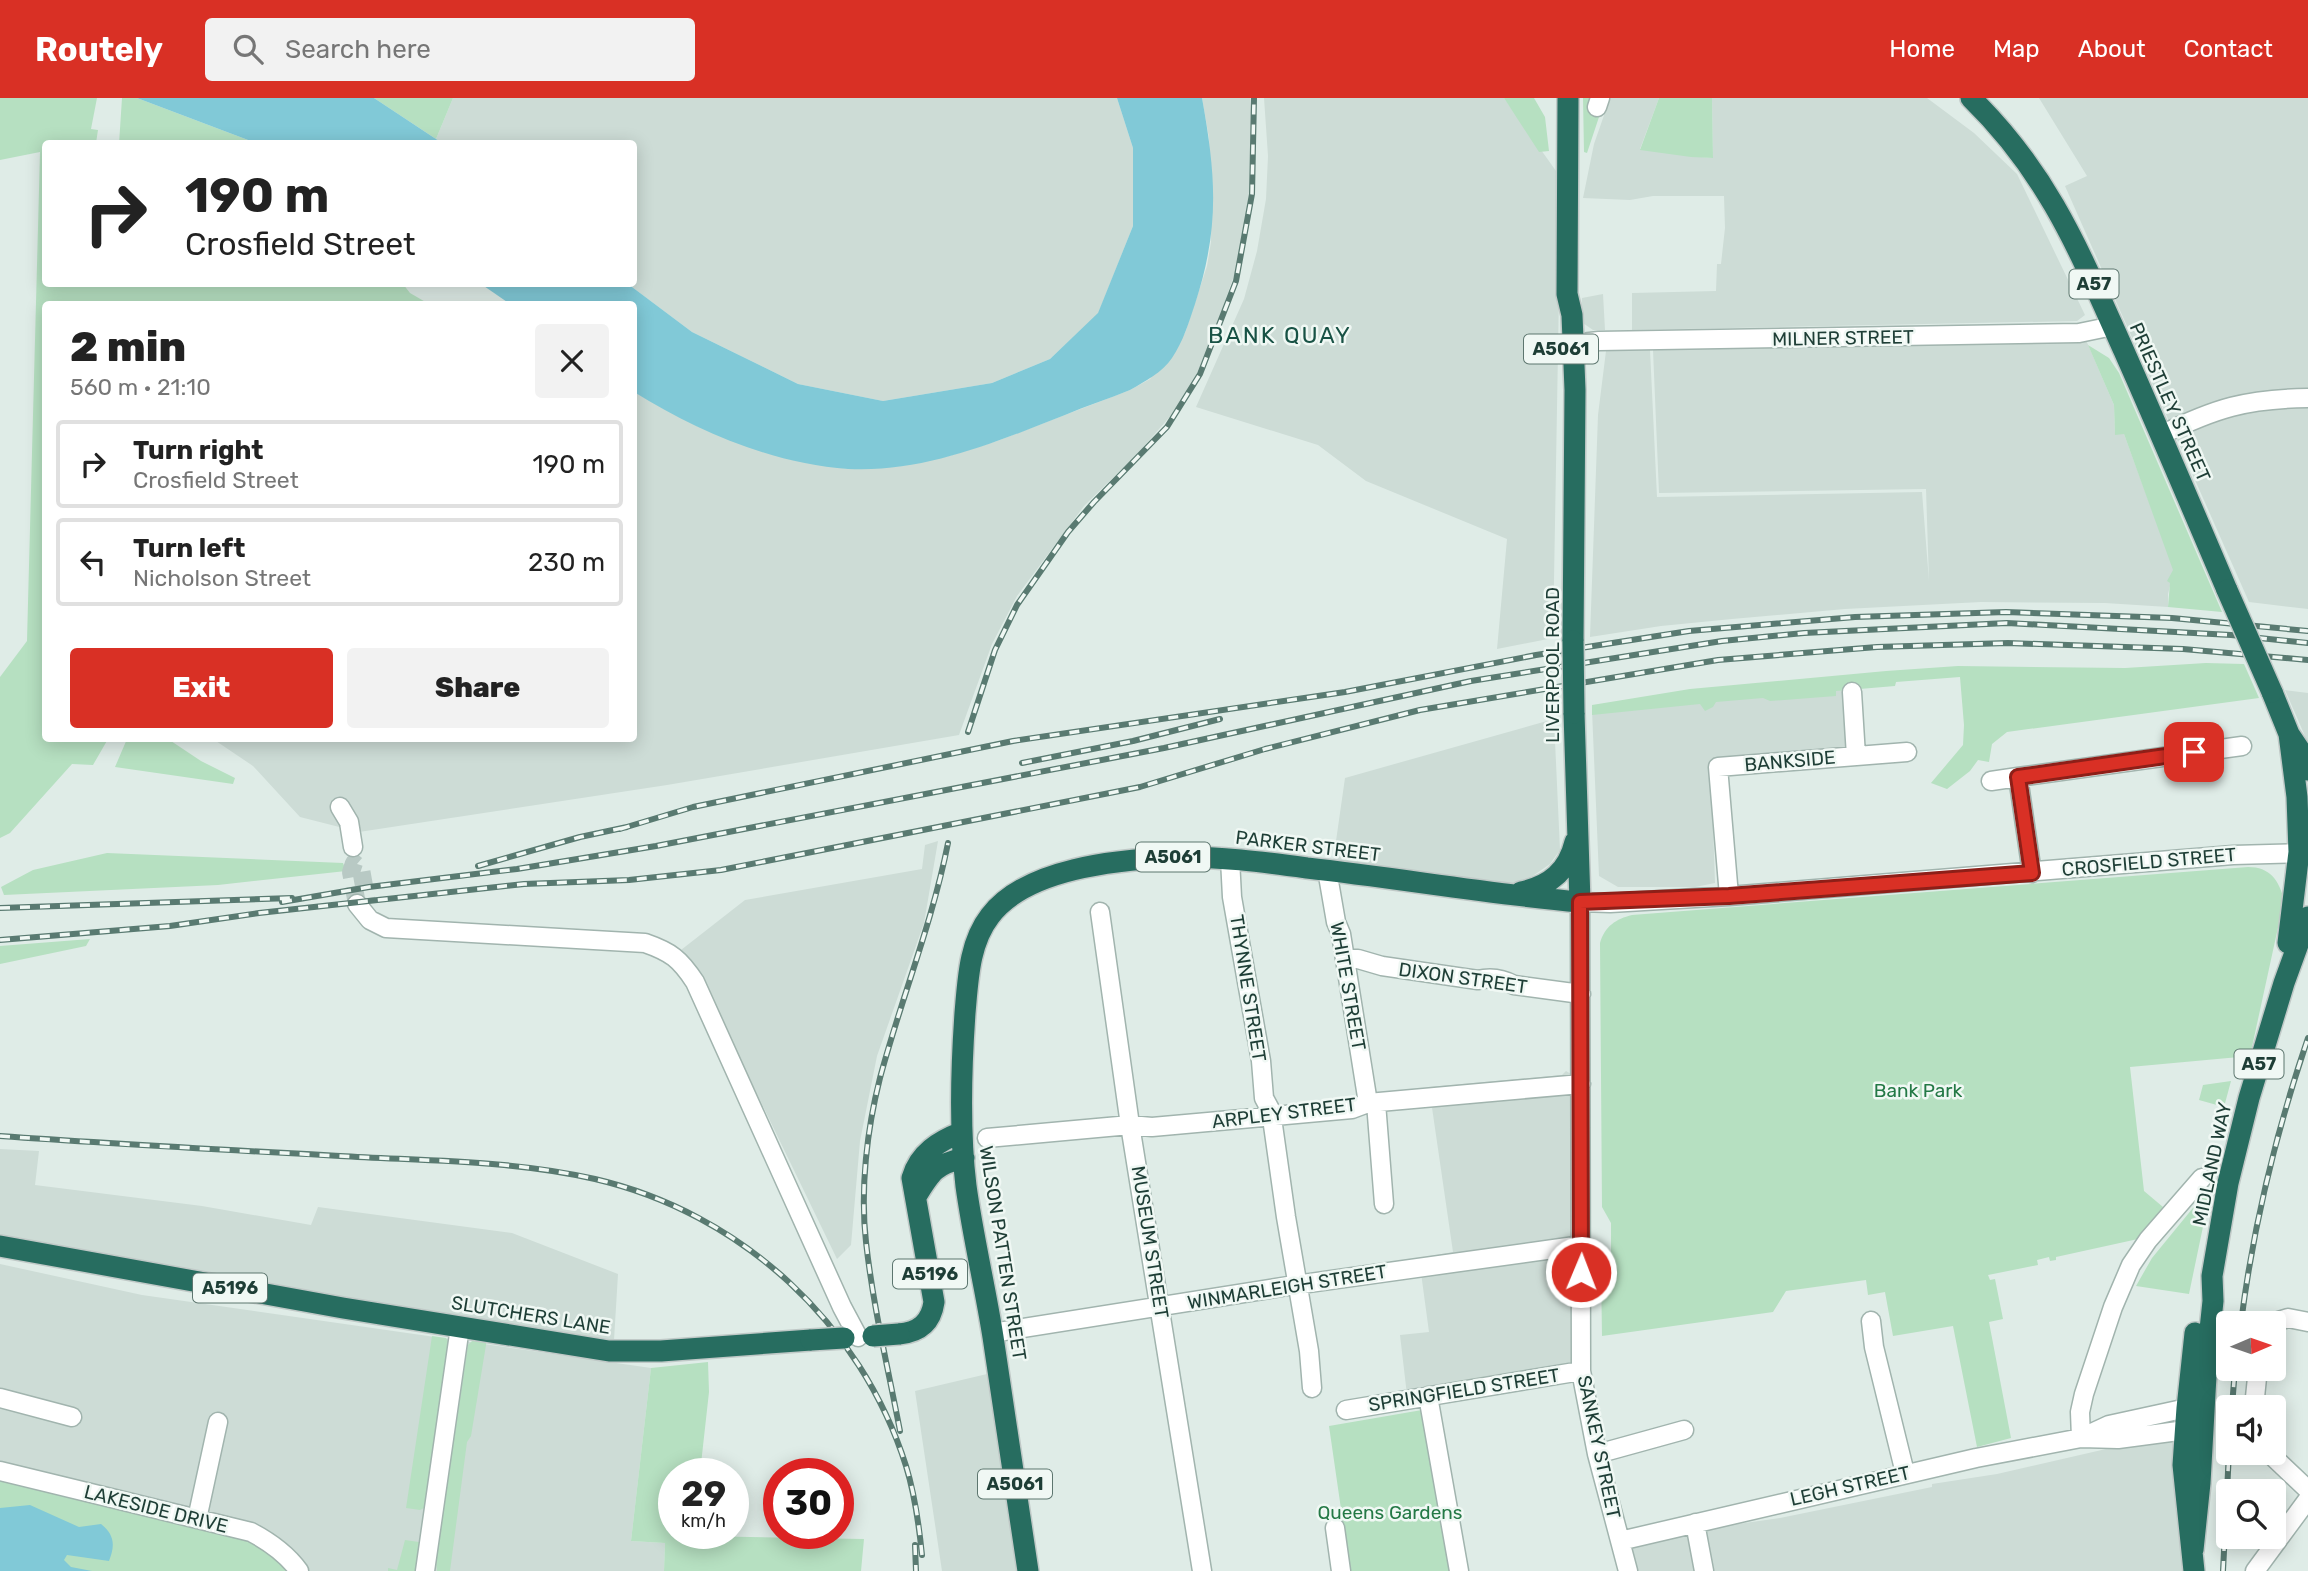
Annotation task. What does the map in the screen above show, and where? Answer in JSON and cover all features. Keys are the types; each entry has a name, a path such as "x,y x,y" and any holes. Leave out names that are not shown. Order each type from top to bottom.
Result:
{"highway":[{"name":"LIVERPOOL ROAD","path":"1566,98 1569,175 1567,294 1562,314 1561,346 1564,391 1574,427"},
{"name":"PRIESTLEY STREET","path":"1970,98 2019,151 2043,185 2070,233 2161,435 2289,734"},
{"name":"LIVERPOOL ROAD","path":"1567,294 1572,315 1576,390 1573,641 1580,902"},
{"name":"A57","path":"2289,734 2303,755 2308,769"},
{"name":"A57","path":"2289,734 2304,852"},
{"path":"1512,893 1547,884 1565,869 1573,850 1578,826"},
{"name":"MIDLAND WAY","path":"2284,983 2304,852"},
{"name":"PARKER STREET","path":"976,942 990,915 1004,900 1025,887 1053,876 1086,868 1149,859 1230,859 1580,902"},
{"name":"MIDLAND WAY","path":"2194,1561 2200,1483 2192,1419 2213,1301 2212,1276 2236,1146 2284,983 2308,917"},
{"name":"WILSON PATTEN STREET","path":"976,942 969,974 962,1050 964,1158 969,1204 992,1333 1028,1571"},
{"name":"SLUTCHERS LANE","path":"0,1246 183,1280 623,1352 899,1334 911,1332 927,1322 934,1302 912,1178 916,1164 929,1150 962,1132"},
{"path":"917,1195 930,1173 938,1166 964,1158"}],"street":[{"name":"MILNER STREET","path":"1572,344 1600,341 2079,333 2113,326"},
{"path":"2161,435 2236,404 2308,398"},
{"path":"1852,692 1856,756"},
{"path":"1991,781 2234,741"},
{"name":"BANKSIDE","path":"1729,896 1718,767 1907,751"},
{"path":"2018,777 2032,873"},
{"path":"340,807 349,822 353,847"},
{"name":"CROSFIELD STREET","path":"1580,902 1729,896 2232,855 2304,852"},
{"name":"THYNNE STREET","path":"1230,859 1232,897 1261,1061 1264,1098 1271,1111 1309,1351 1312,1388"},
{"name":"WHITE STREET","path":"1327,870 1372,1103 1384,1204"},
{"name":"SANKEY STREET","path":"1580,902 1581,1371 1597,1454 1628,1571"},
{"path":"363,906 370,920 386,928 645,943 669,952 684,965 695,982 842,1307 859,1337"},
{"name":"MUSEUM STREET","path":"1100,912 1130,1125 1202,1571"},
{"name":"DIXON STREET","path":"1345,960 1358,959 1382,966 1478,980 1486,978 1514,985 1581,994"},
{"name":"ARPLEY STREET","path":"987,1138 1130,1125 1153,1127 1352,1109 1372,1103 1581,1084"},
{"path":"2081,1438 2080,1412 2084,1394 2113,1307 2131,1265 2148,1240 2202,1178"},
{"name":"WINMARLEIGH STREET","path":"992,1333 1297,1285 1582,1245"},
{"path":"2286,1319 2308,1322"},
{"path":"426,1570 460,1327"},
{"path":"1875,1329 1905,1474"},
{"name":"SPRINGFIELD STREET","path":"1346,1410 1581,1371"},
{"path":"1428,1396 1459,1571"},
{"path":"0,1398 72,1417"},
{"name":"LEGH STREET","path":"1620,1541 1905,1474 2081,1438 2119,1439 2192,1419"},
{"path":"197,1519 218,1422"},
{"path":"1597,1454 1684,1430"},
{"path":"2282,1465 2308,1490"},
{"name":"LAKESIDE DRIVE","path":"0,1471 251,1532 268,1541 299,1571"},
{"path":"2255,1571 2308,1499"},
{"path":"1695,1523 1704,1571"},
{"path":"1335,1528 1341,1571"}],"shaded area":[{"path":"453,98 1117,98 1133,148 1133,226 1098,314 1050,359 992,383 883,401 798,384 692,332 632,287 637,287 637,140 436,139"},
{"path":"1202,98 1250,98 1249,192 1244,229 1236,270 1210,343 1193,382 1173,413 1139,452 1084,506 1017,596 992,644 959,735 667,785 359,832 300,817 253,766 217,742 637,742 637,394 697,426 822,465 849,469 901,466 949,456 997,441 1130,390 1150,379 1185,333 1207,266 1211,242 1209,138"},
{"path":"1264,98 1504,98 1561,178 1553,638 1497,649 1507,539 1366,481 1318,445 1196,407 1244,299 1257,251 1266,199 1268,156"},
{"path":"1610,98 1659,98 1640,149 1713,158 1712,98 1927,98 1974,133 2017,174 2085,315 2077,321 1632,330 1632,293 1716,291 1717,264 1721,264 1725,228 1724,196 1653,196 1630,200 1583,198 1594,144"},
{"path":"2039,98 2308,98 2308,609 2249,602 2065,186 2087,176"},
{"path":"1603,294 1605,330 1593,330 1580,321 1582,298"},
{"path":"2086,340 2114,405 2115,434 2124,434 2174,570 2168,607 2105,603 1981,602 1845,609 1661,626 1590,637 1598,415 1606,351 1650,350 1657,497 1922,492 1929,581 1926,489 1659,493 1653,350"},
{"path":"1846,685 1851,758 1711,766 1715,883 1695,887 1618,887 1599,876 1592,710"},
{"path":"2285,690 2308,693 2308,743"},
{"path":"1554,719 1560,850 1550,864 1521,884 1492,892 1332,869 1345,778"},
{"path":"938,841 924,923 877,1056 860,1141 851,1245 837,1259 695,966 681,950 745,900 922,869 925,845"},
{"path":"1566,1071 1571,1074 1574,1366 1407,1395 1400,1335 1429,1332 1419,1258 1453,1252 1429,1087 1562,1075"},
{"path":"0,1149 39,1151 35,1185 202,1206 311,1225 318,1207 512,1233 618,1274 614,1340 312,1294 0,1238"},
{"path":"0,1264 142,1295 651,1368 631,1541 658,1543 658,1549 665,1549 664,1571 0,1571"},
{"path":"987,1374 1017,1571 942,1571 915,1391"},
{"path":"2180,1432 2184,1571 1637,1571 1629,1546 1689,1531 1780,1518 1932,1487 1932,1484 1997,1474"}],"green space":[{"path":"0,98 97,98 91,129 98,130 96,140 42,140 42,287 405,287 424,301 42,301 42,742 106,742 93,765 72,764 10,833 0,838 0,677 27,641 40,152 0,160"},
{"path":"122,98 137,98 248,140 119,140"},
{"path":"374,98 453,98 436,139"},
{"path":"1504,98 1534,98 1545,117 1549,151 1539,152"},
{"path":"1583,98 1593,98 1600,114 1587,153 1584,152"},
{"path":"1659,98 1712,98 1713,158 1640,150"},
{"path":"2088,345 2109,358 2119,373 2222,612 2168,607 2170,583 2167,581 2173,570 2124,434 2115,435 2114,405"},
{"path":"2206,663 2244,664 2259,698 2007,732 1992,744 1989,762 1978,760 1970,771 1947,789 1931,783 1963,745 1960,677 1896,682 1895,686 1836,691 1836,696 1716,702 1705,711 1700,704 1592,715 1592,705 1690,689 1886,671 1958,666 2125,668"},
{"path":"126,742 172,742 201,761 235,778 233,784 115,767"},
{"path":"107,853 343,863 346,871 218,885 4,895 1,887 33,870"},
{"name":"Bank Park","path":"2248,867 2268,872 2279,886 2284,900 2250,1056 2130,1067 2144,1191 2163,1207 2138,1239 2056,1257 2056,1260 2050,1261 2049,1257 2037,1260 2038,1265 1988,1275 1990,1280 1995,1279 2003,1319 1989,1322 2011,1438 1977,1447 1953,1326 1893,1336 1885,1292 1868,1295 1866,1280 1786,1291 1773,1312 1602,1336 1601,1269 1611,1257 1611,1223 1602,1207 1600,943 1612,924 1632,915"},
{"path":"90,939 86,946 0,964 0,946"},
{"path":"2231,1081 2224,1107 2199,1100 2203,1085"},
{"path":"2206,1192 2210,1193 2189,1294 2136,1286 2152,1258"},
{"path":"432,1336 446,1338 449,1343 424,1508 420,1510 406,1508"},
{"path":"476,1337 487,1339 471,1436 467,1442 450,1571 437,1571 436,1561 468,1345"},
{"path":"708,1362 709,1392 702,1458 658,1458 658,1543 631,1541 651,1368"},
{"name":"Queens Gardens","path":"1422,1410 1449,1571 1350,1571 1329,1426"},
{"path":"0,1477 239,1536 268,1549 288,1571 0,1571"},
{"path":"749,1537 763,1537 763,1549 854,1549 854,1539 864,1539 861,1571 664,1571 665,1549 749,1549"},
{"path":"405,1540 419,1542 415,1571 388,1571 388,1568 397,1570"}],"water":[{"path":"137,98 374,98 437,140 248,140"},
{"path":"1117,98 1202,98 1213,177 1212,226 1209,250 1195,304 1183,339 1172,358 1164,368 1130,390 1013,435 932,461 876,469 848,469 792,460 736,443 683,420 637,394 637,301 506,301 485,287 632,287 692,332 798,384 883,401 992,383 1050,359 1098,313 1133,226 1133,148"},
{"path":"30,1505 79,1527 101,1524 109,1532 112,1541 109,1561 67,1555 64,1560 71,1567 92,1571 0,1571 0,1508"}],"tunnel":[{"path":"357,904 351,872 354,863 361,869 367,903"}],"railway":[{"path":"968,732 995,650 1017,605 1068,532 1167,427 1200,374 1236,281 1252,194 1254,98"},
{"path":"620,829 693,807 1013,741 1345,692 1536,655 1689,631 1855,617 2006,612 2172,618 2308,631"},
{"path":"282,902 369,887 517,869 656,846 1164,748 1471,681 1722,641 1804,633 2007,623 2231,635 2308,643"},
{"path":"0,940 170,926 259,913 524,884 629,880 721,870 1140,787 1265,749 1420,710 1718,660 1877,647 2008,643 2183,649 2308,660"},
{"path":"1022,763 1133,741 1220,719"},
{"path":"478,866 580,837 627,827"},
{"path":"900,1431 869,1266 864,1222 866,1159 880,1078 934,903 948,843"},
{"path":"0,908 292,898"},
{"path":"2243,1311 2267,1179 2308,1038"},
{"path":"0,1136 468,1162 532,1168 595,1179 648,1195 699,1218 746,1247 788,1282 826,1321 859,1366 886,1414 906,1466 922,1555"},
{"path":"2233,1395 2234,1381"},
{"path":"2223,1571 2228,1465"},
{"path":"915,1545 916,1571"}],"district":[{"name":"BANK QUAY","path":"1280,335"}],"route":[{"path":"1581,1272 1580,902 1610,903 1729,896 2032,873 2018,777 2194,752"}]}
